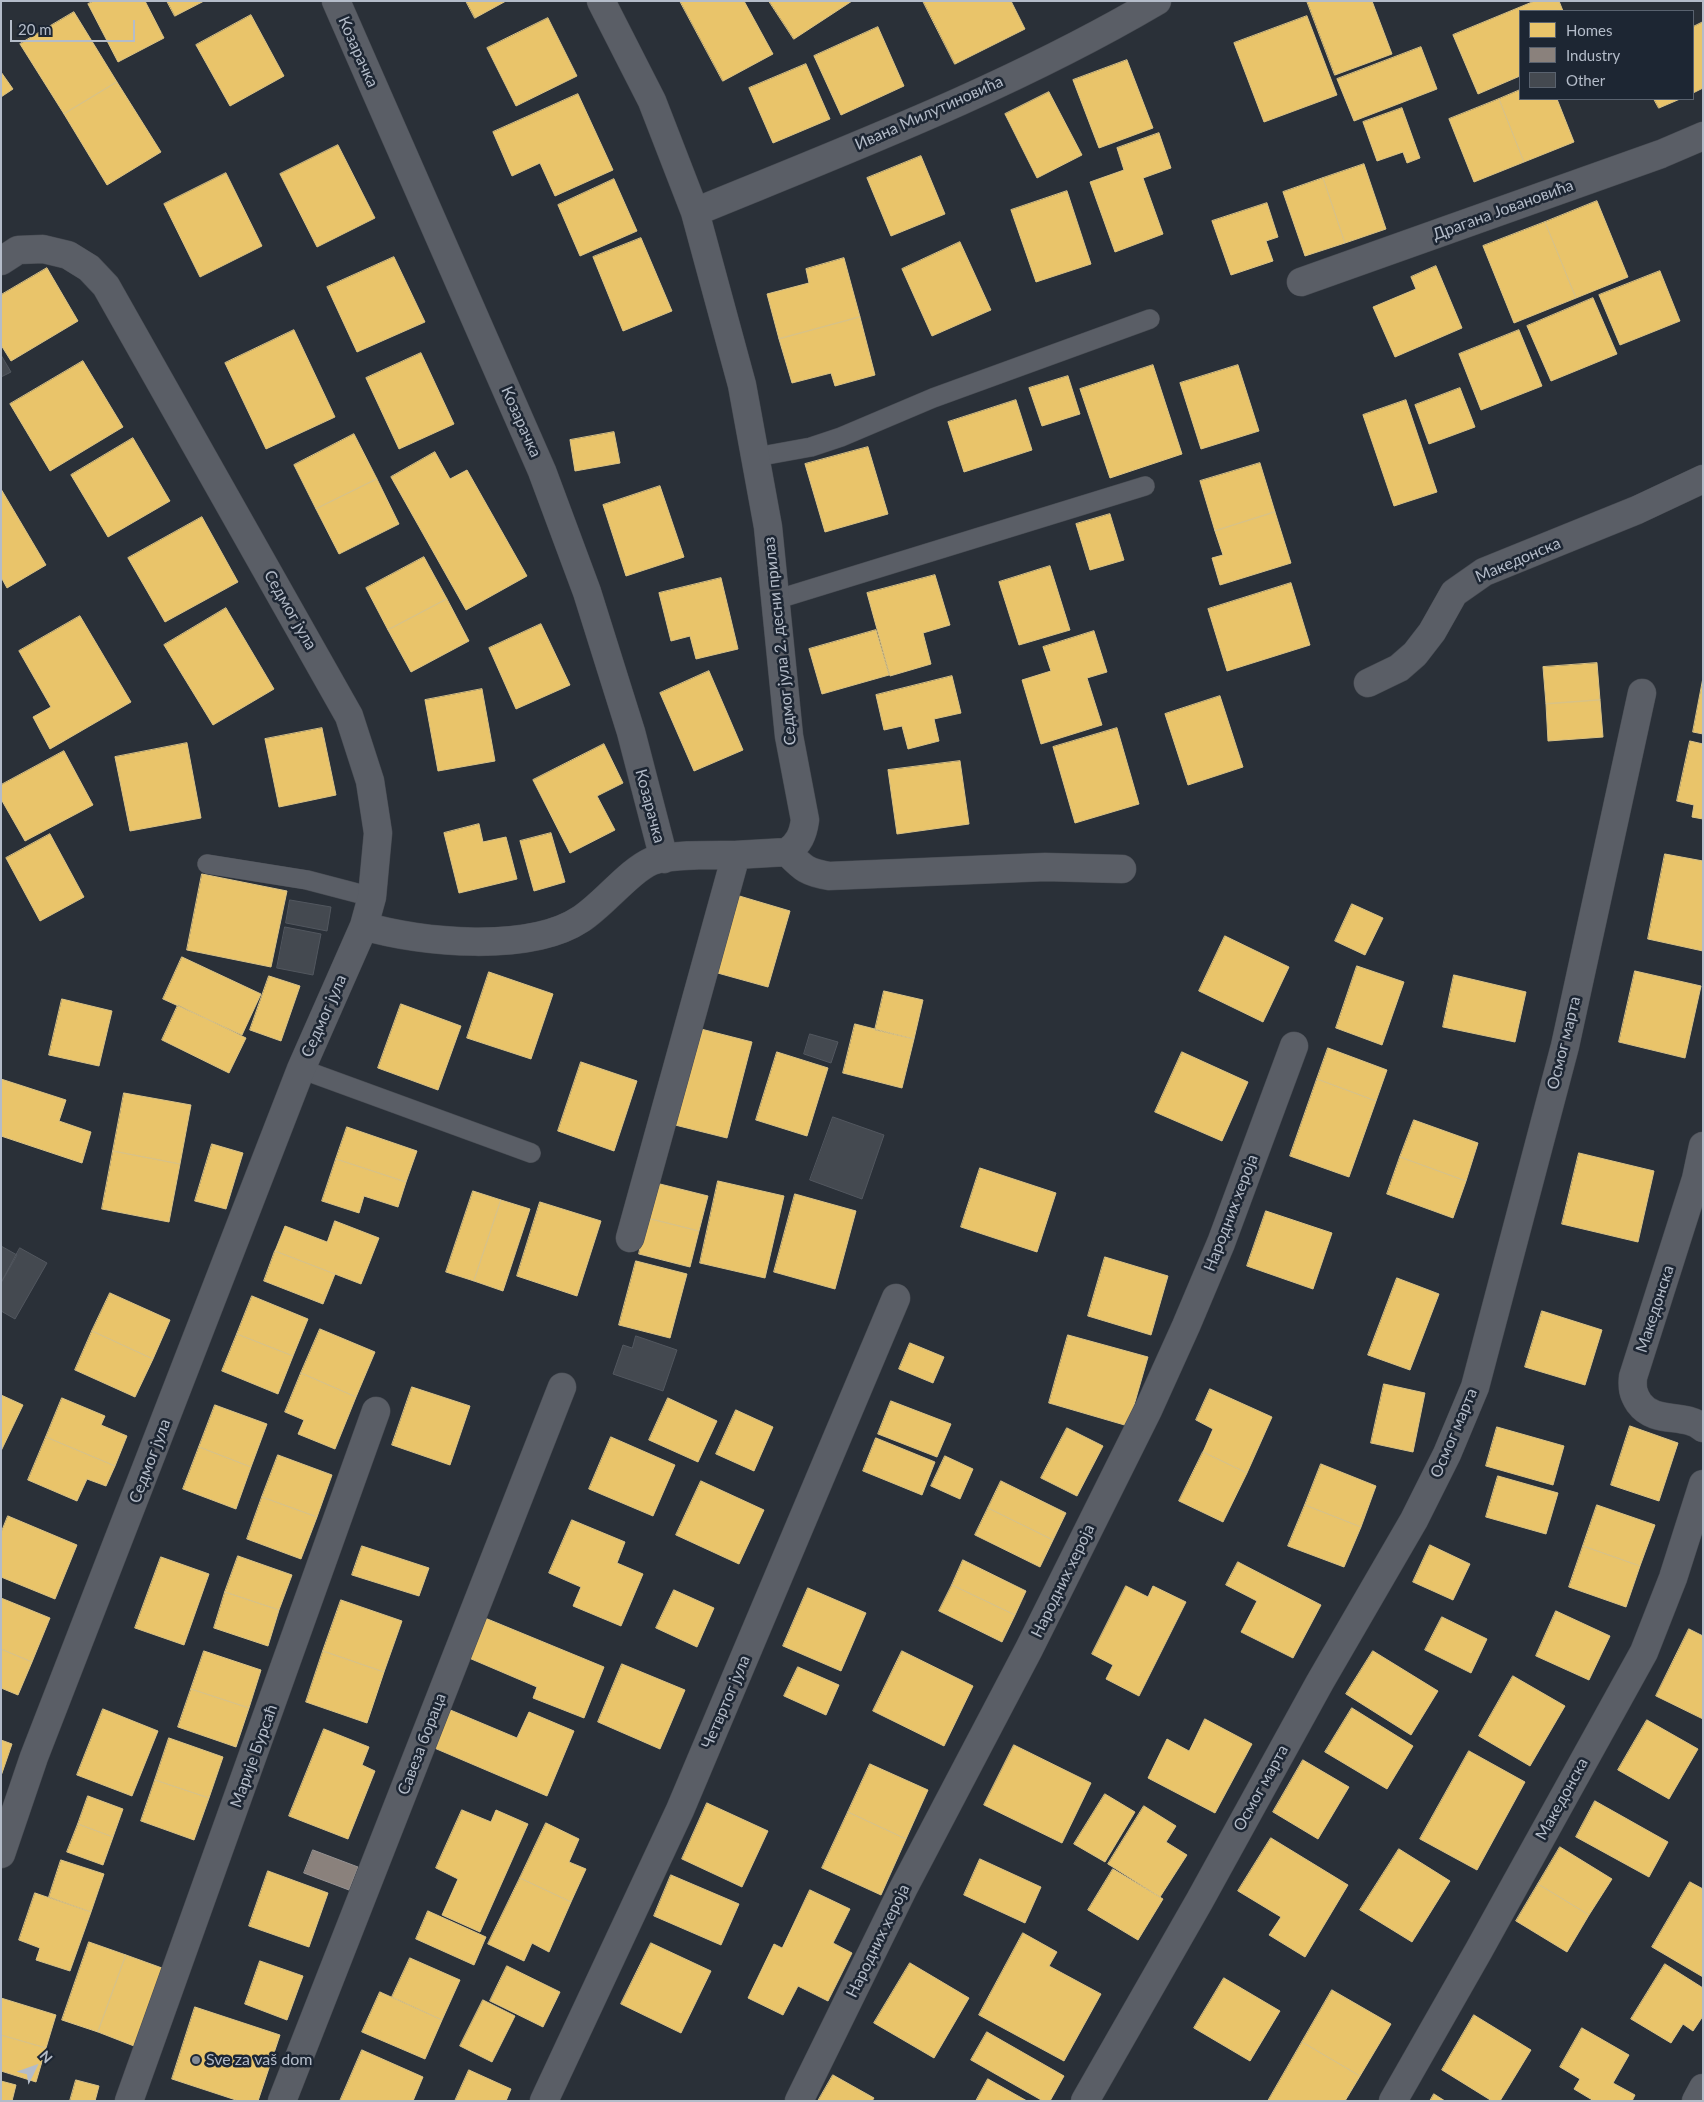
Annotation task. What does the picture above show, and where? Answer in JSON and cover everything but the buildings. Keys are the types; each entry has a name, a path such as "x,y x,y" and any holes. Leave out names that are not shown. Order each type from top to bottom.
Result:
{"street":[{"name":"Козарачка","path":"336,1 542,470 593,611 631,732 664,859"},
{"name":"Ивана Милутиновића","path":"695,212 884,134 1012,77 1157,1"},
{"name":"Седмог јула 2. десни прилаз","path":"605,2 652,102 695,212 742,385 768,527 789,736 805,820 799,841 795,847 787,852"},
{"name":"Драгана Јовановића","path":"1301,282 1661,154 1703,136"},
{"name":"Седмог јула","path":"1,261 18,250 43,249 68,255 89,268 106,286 349,716 370,781 378,833 372,897 364,926 301,1069 34,1757 1,1854"},
{"name":"Македонска","path":"1368,683 1400,668 1415,654 1432,632 1454,593 1467,582 1484,572 1637,510 1703,480"},
{"name":"Осмог марта","path":"1086,2101 1205,1891 1320,1682 1414,1520 1447,1454 1475,1387 1565,1046 1642,694"},
{"path":"364,926 407,936 434,939 500,941 534,938 564,929 579,920 592,911 643,866 654,860 696,855 787,852 802,867 812,873 829,876 1045,867 1122,869"},
{"path":"630,1238 736,855"},
{"name":"Народних хероја","path":"799,2101 903,1890 1029,1649 1148,1410 1221,1243 1294,1046"},
{"name":"Македонска","path":"1703,1146 1696,1179 1633,1377 1632,1389 1636,1398 1650,1414 1696,1423 1703,1428"},
{"name":"Четвртог јула","path":"544,2101 680,1810 896,1298"},
{"name":"Савеза бораца","path":"282,2101 562,1387"},
{"name":"Марије Бурсаћ","path":"129,2101 376,1411"},
{"name":"Македонска","path":"1394,2101 1644,1652 1674,1578 1703,1484"},
{"path":"1696,2101 1703,2088"}],"lane":[{"path":"756,457 811,447 841,437 933,398 1150,319"},
{"path":"775,600 1145,486"},
{"path":"207,864 307,880 372,897"},
{"name":"Седмог јула","path":"301,1069 532,1153"}],"place":[{"name":"Sve za vaš dom","path":"196,2060"}]}
